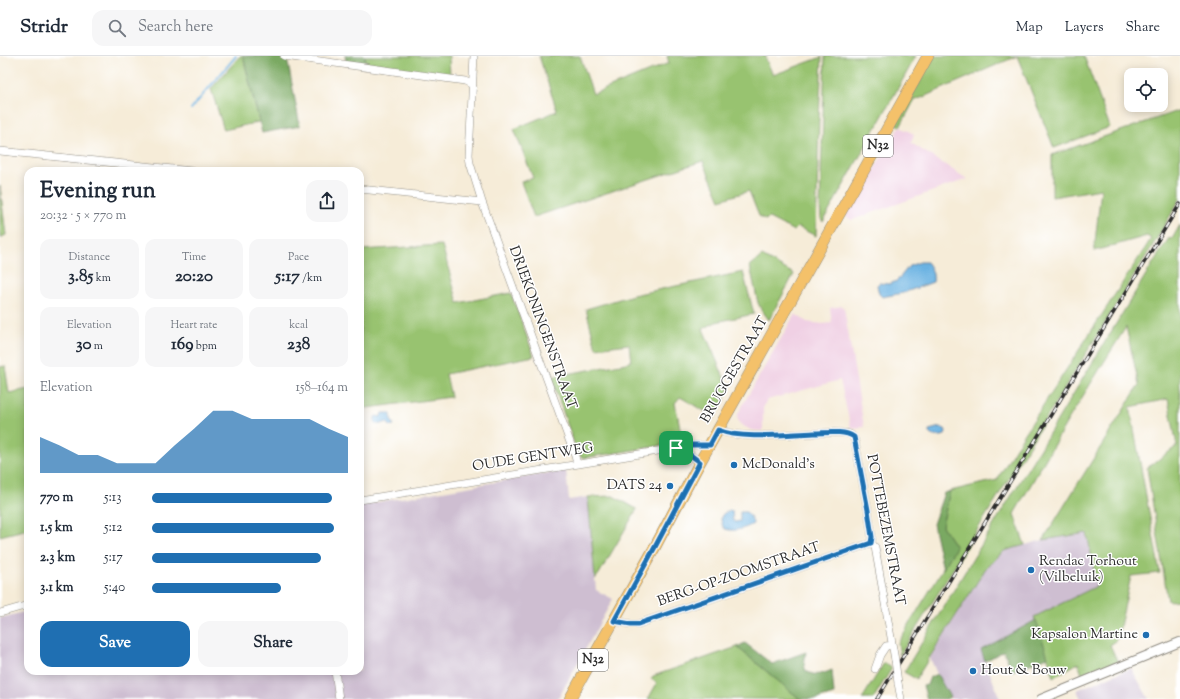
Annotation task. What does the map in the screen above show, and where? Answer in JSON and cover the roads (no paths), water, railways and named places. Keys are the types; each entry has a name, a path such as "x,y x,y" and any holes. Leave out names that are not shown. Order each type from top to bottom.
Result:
{"main road":[{"name":"BRUGGESTRAAT","path":"570,699 655,547 700,462 928,56"}],"street":[{"path":"284,56 466,81 473,87"},
{"name":"DRIEKONINGENSTRAAT","path":"474,56 469,154 470,163 482,202 577,464"},
{"path":"0,151 127,167"},
{"path":"364,189 482,202"},
{"name":"POTTEBEZEMSTRAAT","path":"718,430 724,433 736,435 766,436 831,432 850,434 854,437 868,510 872,537 871,543 875,547 901,699"},
{"name":"OUDE GENTWEG","path":"364,499 691,445 710,445"},
{"path":"676,448 689,454 700,462"},
{"name":"BERG-OP-ZOOMSTRAAT","path":"614,621 638,624 871,543"},
{"path":"0,613 24,606"},
{"path":"1041,699 1180,642"},
{"path":"875,669 880,655 886,646 892,645"},
{"path":"336,675 339,699"}],"water":[{"path":"920,262 927,262 929,264 933,274 933,282 903,293 882,297 879,294 877,285 879,283 889,284 897,281 909,266"},
{"path":"383,413 391,414 391,421 394,423 393,426 390,426 387,422 383,424 376,423 375,417 381,417"},
{"path":"940,427 945,429 945,435 936,436 929,433 929,430"},
{"path":"732,511 733,521 735,522 740,521 740,512 746,512 751,517 753,524 739,530 725,529 721,518 724,513"}],"waterway":[{"path":"191,109 236,56"}],"railway":[{"path":"877,699 1180,204"}],"place":[{"name":"McDonald's","path":"734,465"},
{"name":"DATS 24","path":"670,486"},
{"name":"Rendac Torhout (Vilbeluik)","path":"1031,570"},
{"name":"Kapsalon Martine","path":"1146,635"},
{"name":"Hout & Bouw","path":"973,671"}]}
